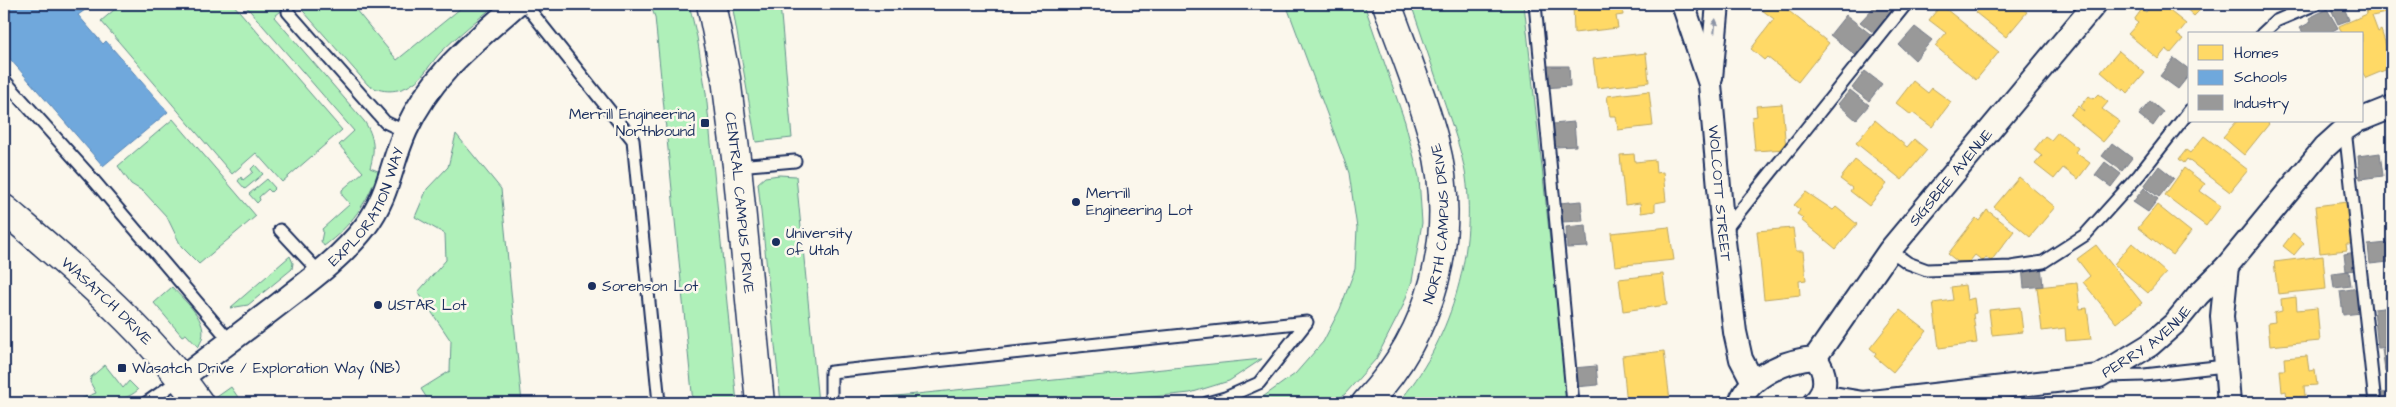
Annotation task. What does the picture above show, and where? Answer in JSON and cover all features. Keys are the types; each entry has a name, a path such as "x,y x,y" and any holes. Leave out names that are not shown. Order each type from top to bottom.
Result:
{"street":[{"name":"EXPLORATION WAY","path":"182,378 320,273 345,250 376,211 393,173 406,132 423,98 443,72 517,4"},
{"name":"CENTRAL CAMPUS DRIVE","path":"711,4 726,78 737,166 760,403"},
{"name":"NORTH CAMPUS DRIVE","path":"1366,403 1402,360 1417,330 1437,276 1444,229 1442,184 1434,139 1387,4"},
{"name":"WOLCOTT STREET","path":"1683,4 1710,84 1723,233 1735,332 1741,358 1754,382"},
{"path":"1710,84 1718,4"},
{"name":"SIGSBEE AVENUE","path":"1815,358 1890,250 2096,4"},
{"name":"PERRY AVENUE","path":"2364,119 2392,108"},
{"name":"PERRY AVENUE","path":"1818,400 1864,403 2100,376 2162,335 2227,266 2314,159 2355,123"},
{"name":"WASATCH DRIVE","path":"4,209 111,303 182,378 199,403"},
{"path":"2227,266 2222,316 2229,403"},
{"path":"1740,403 1754,382 1785,364 1815,358 1821,365 1824,373 1824,389 1818,400"}],"lane":[{"path":"525,4 633,140 659,403"},
{"path":"1535,4 1573,403"},
{"path":"1723,233 1906,4"},
{"path":"2264,32 2276,21 2316,4"},
{"path":"288,12 385,122 406,132"},
{"path":"4,80 92,177 230,341"},
{"path":"1890,250 1908,263 1927,270 2011,267 2043,262 2085,234 2139,175 2188,113"},
{"path":"2355,123 2375,403"},
{"path":"737,166 795,160"},
{"path":"280,230 320,273"},
{"path":"831,403 831,372 1306,322 1258,382 1225,398 1207,403"},
{"path":"2100,376 2144,375 2226,366"},
{"path":"146,403 182,378"}],"green space":[{"path":"121,4 233,4 342,130 282,182 256,153 232,174 101,21"},
{"path":"244,4 289,4 274,17 364,121 372,138 373,156 370,168 378,171 374,182 364,203 350,222 324,246 321,241 322,229 350,204 342,195 342,190 363,172 339,145 354,131"},
{"path":"297,4 351,4 397,60 466,4 497,4 468,27 437,56 416,81 401,89 384,91 368,85"},
{"path":"650,4 689,4 697,37 706,93 737,403 693,403 655,17"},
{"path":"732,4 780,4 792,138 756,142"},
{"path":"1286,4 1364,4 1405,122 1419,177 1422,223 1412,281 1403,306 1376,359 1345,394 1334,403 1250,403 1260,399 1295,374 1323,342 1340,309 1355,269 1357,228 1349,173"},
{"path":"1411,4 1524,4 1568,403 1398,403 1416,380 1432,354 1445,326 1463,267 1468,207 1466,177 1460,149"},
{"path":"173,119 256,216 199,264 181,246 167,217 144,192 131,184 118,166"},
{"path":"456,134 501,189 522,403 430,403 421,389 450,371 451,341 418,292 446,260 445,234 415,217 427,189 448,167"},
{"path":"255,165 263,174 245,189 238,181 241,177 243,180 253,172 251,169"},
{"path":"779,175 796,176 818,403 781,403 758,183 765,177"},
{"path":"267,179 275,188 271,192 268,189 259,197 260,200 257,203 249,194"},
{"path":"290,256 293,263 292,269 248,305 230,308"},
{"path":"172,287 191,307 201,322 203,330 202,339 198,347 186,334 182,336 154,303"},
{"path":"1262,359 1229,381 1190,393 1095,403 848,403 847,401"},
{"path":"105,365 123,388 129,381 138,390 115,401 70,403 96,393 90,382 91,377"},
{"path":"231,387 242,403 216,403 214,399"}],"building: Homes":[{"path":"1573,4 1622,4 1623,15 1616,16 1618,28 1574,33"},
{"path":"1767,4 1780,4 1829,43 1798,82 1767,57 1764,60 1751,49 1774,19 1762,10"},
{"path":"1972,4 2017,4 2027,12 2006,37 1976,13 1979,9"},
{"path":"2153,4 2161,4 2186,24 2177,35 2183,39 2171,53 2166,49 2158,59 2128,34 2138,23 2134,20 2142,9 2146,12"},
{"path":"2181,4 2206,4 2194,16"},
{"path":"2365,4 2385,4 2386,13 2372,16 2378,32 2381,30 2391,60 2387,61 2390,68 2366,78 2364,75 2364,32 2341,32 2339,26 2367,14"},
{"path":"1941,5 1999,52 1976,80 1935,46 1946,33 1929,20"},
{"path":"2119,51 2145,73 2128,93 2101,72"},
{"path":"1646,53 1649,82 1597,88 1593,59"},
{"path":"1913,81 1928,93 1932,88 1951,102 1932,127 1913,113 1911,115 1896,103"},
{"path":"1649,91 1653,126 1618,130 1616,116 1610,116 1607,96"},
{"path":"2098,94 2108,102 2102,109 2120,122 2103,142 2070,115 2078,106 2084,111 2081,106 2089,96 2093,99"},
{"path":"1782,104 1786,149 1755,151 1752,117 1757,116 1756,106"},
{"path":"1875,120 1907,147 1914,139 1927,150 1902,180 1856,143"},
{"path":"2236,122 2267,122 2269,124 2244,155 2223,137"},
{"path":"2058,132 2078,148 2075,152 2090,163 2078,179 2063,168 2054,179 2035,164 2042,156 2034,150 2045,136 2051,140"},
{"path":"2204,136 2248,170 2230,192 2187,159 2184,163 2179,159 2186,150 2190,153"},
{"path":"1634,154 1635,162 1655,160 1656,173 1663,172 1666,201 1655,203 1655,211 1641,213 1640,203 1625,205 1620,155"},
{"path":"1855,160 1887,184 1869,206 1850,191 1852,188 1840,179"},
{"path":"2184,168 2205,184 2200,191 2221,206 2206,226 2165,195"},
{"path":"2019,177 2055,207 2030,237 1994,207"},
{"path":"1806,192 1833,210 1836,207 1857,224 1836,249 1801,220 1803,218 1797,214 1800,210 1794,205"},
{"path":"2347,202 2351,244 2346,244 2347,250 2320,253 2315,206"},
{"path":"2157,205 2191,232 2173,255 2138,228"},
{"path":"1987,210 2014,231 1991,261 1986,257 1983,261 1975,255 1969,262 1958,262 1948,254 1976,218 1979,221"},
{"path":"1669,227 1674,260 1615,266 1611,233"},
{"path":"1793,228 1796,251 1803,251 1806,280 1799,281 1800,295 1764,299 1757,231"},
{"path":"2293,233 2304,243 2294,255 2283,246"},
{"path":"2132,243 2166,273 2148,293 2114,264"},
{"path":"2096,245 2142,303 2116,323 2083,282 2090,276 2077,259"},
{"path":"2323,256 2326,289 2278,294 2274,262"},
{"path":"1663,274 1667,305 1623,311 1619,279"},
{"path":"2077,283 2080,309 2087,308 2091,339 2066,341 2065,328 2042,331 2037,287"},
{"path":"1965,285 1967,300 1974,298 1976,313 1973,314 1977,343 1939,348 1933,303 1953,300 1951,287"},
{"path":"2296,297 2297,310 2317,308 2320,341 2270,346 2268,323 2275,322 2274,313 2282,311 2281,299"},
{"path":"2020,307 2023,332 1992,335 1989,310"},
{"path":"1900,310 1927,331 1893,372 1874,356 1876,353 1870,348"},
{"path":"1664,351 1670,401 1627,403 1622,356"},
{"path":"2307,356 2309,371 2315,370 2317,385 2304,386 2305,396 2287,398 2286,391 2282,392 2280,370 2285,370 2284,358"}],"building: Schools":[{"path":"4,4 80,4 85,10 78,15 103,44 106,41 168,112 103,166 4,52"}],"building: Industry":[{"path":"1877,4 1894,4 1895,10 1874,33 1860,22"},
{"path":"2343,5 2349,20 2338,24 2331,9"},
{"path":"2327,9 2338,28 2331,32 2303,32 2300,28 2311,22 2309,18"},
{"path":"1846,15 1874,37 1858,57 1830,35"},
{"path":"1915,27 1932,40 1915,60 1899,45"},
{"path":"2174,58 2188,68 2188,76 2178,89 2160,76"},
{"path":"1544,66 1569,66 1570,86 1545,88"},
{"path":"1865,71 1882,84 1869,101 1852,88"},
{"path":"1850,90 1869,105 1856,120 1838,104"},
{"path":"2150,101 2163,112 2153,126 2139,115"},
{"path":"1574,122 1576,146 1555,147 1553,124"},
{"path":"2112,143 2132,158 2122,171 2102,156"},
{"path":"2380,153 2383,176 2360,179 2358,156"},
{"path":"2105,162 2121,174 2111,187 2095,175"},
{"path":"2159,166 2174,178 2159,197 2144,186"},
{"path":"2144,188 2158,199 2148,212 2133,202"},
{"path":"1581,201 1583,221 1561,222 1559,203"},
{"path":"1586,225 1588,247 1567,248 1566,227"},
{"path":"2387,243 2389,262 2370,264 2368,245"},
{"path":"2356,252 2358,270 2346,271 2344,254"},
{"path":"2041,265 2043,286 2024,288 2022,267"},
{"path":"2349,271 2351,286 2334,288 2332,273"},
{"path":"2358,288 2361,313 2343,315 2340,291"},
{"path":"2392,307 2392,347 2378,348 2374,309"},
{"path":"2392,348 2392,370 2385,371 2382,349"},
{"path":"1596,366 1598,385 1575,387 1573,368"},
{"path":"2392,392 2392,403 2382,403 2381,393"}],"place":[{"name":"Merrill Engineering Northbound","path":"705,123"},
{"name":"Merrill Engineering Lot","path":"1076,202"},
{"name":"University of Utah","path":"776,242"},
{"name":"Sorenson Lot","path":"592,286"},
{"name":"USTAR Lot","path":"378,305"},
{"name":"Wasatch Drive / Exploration Way (NB)","path":"122,368"}]}
